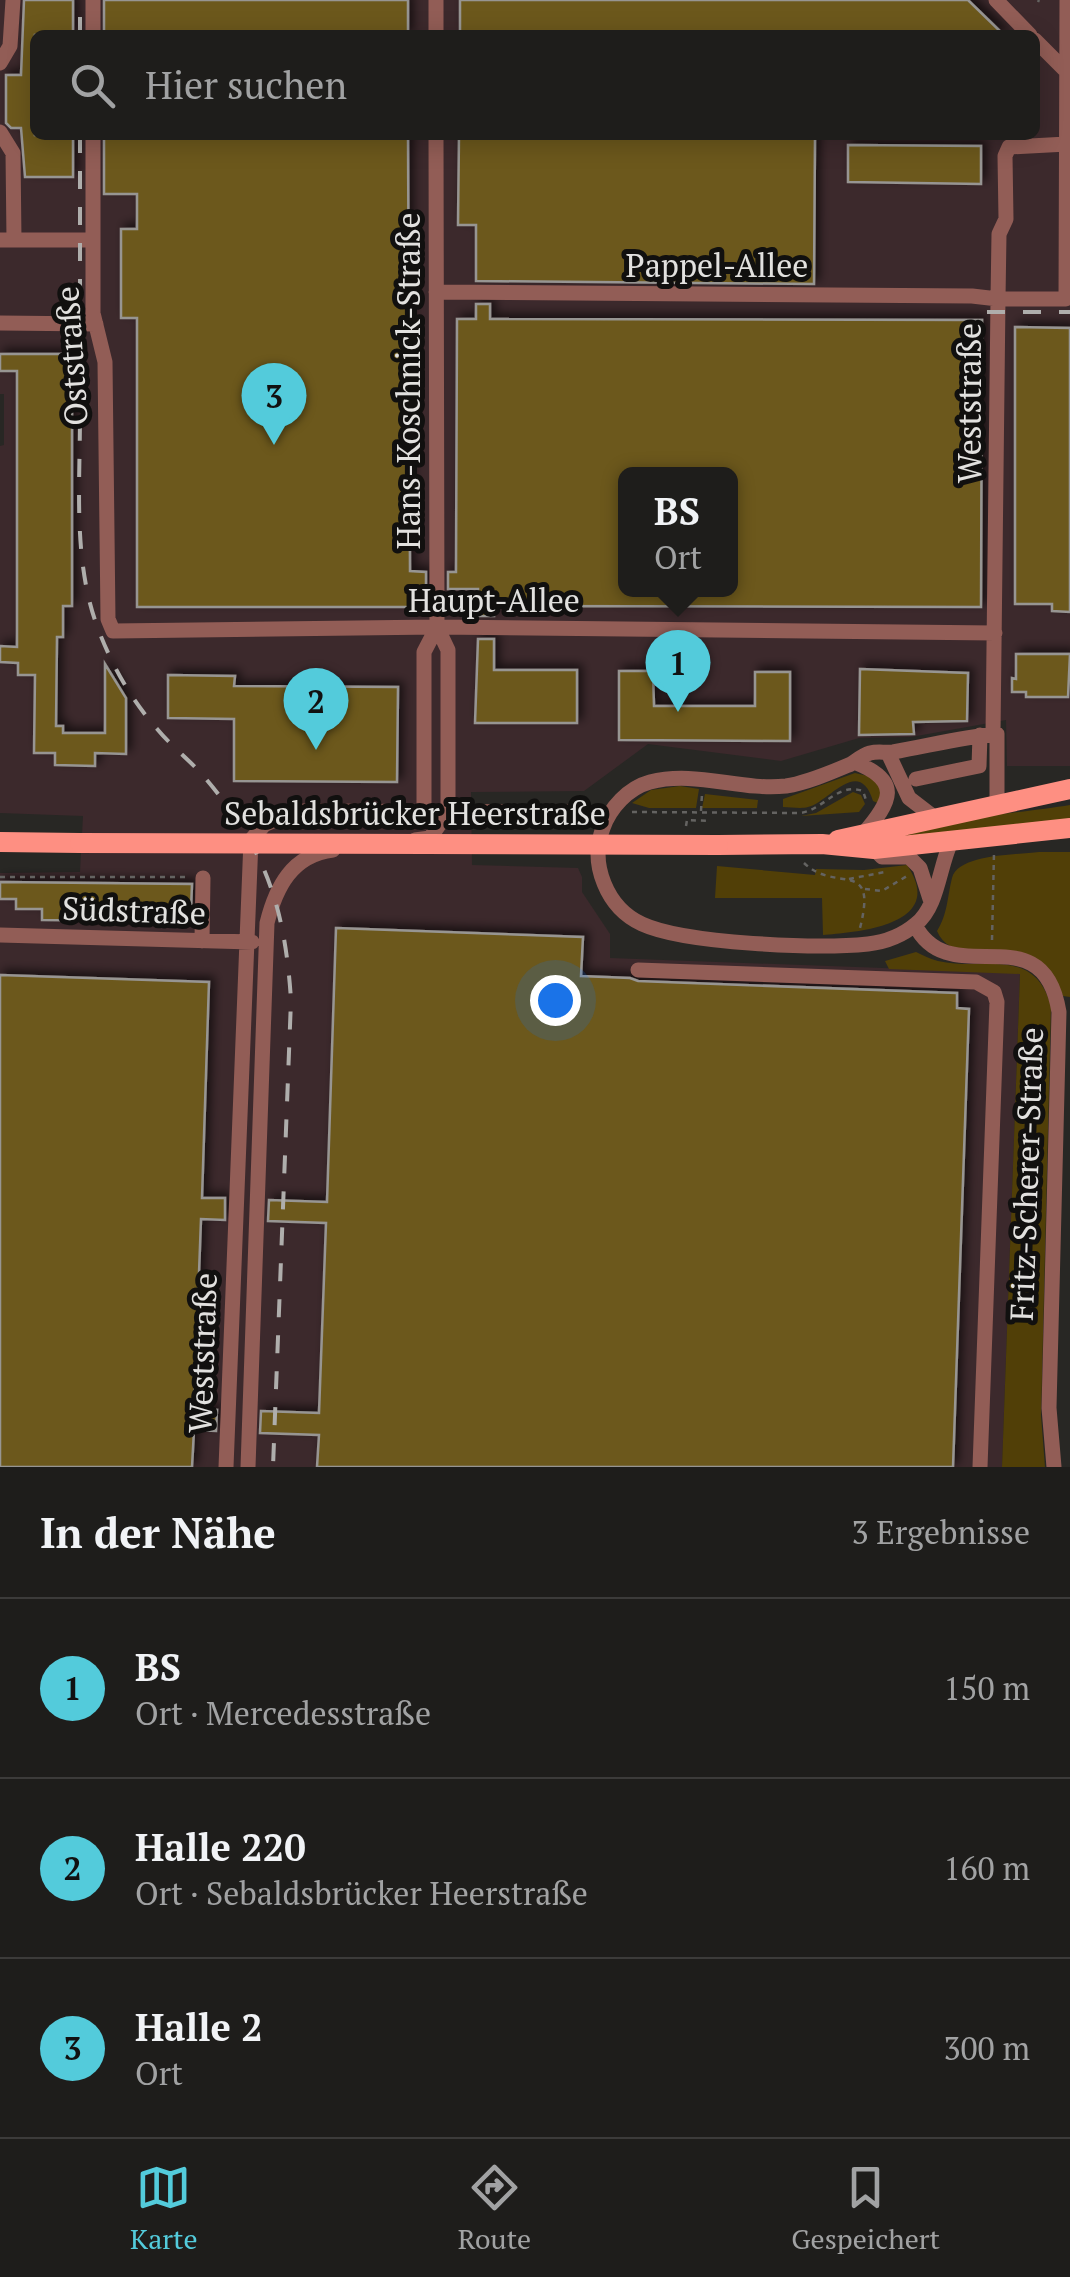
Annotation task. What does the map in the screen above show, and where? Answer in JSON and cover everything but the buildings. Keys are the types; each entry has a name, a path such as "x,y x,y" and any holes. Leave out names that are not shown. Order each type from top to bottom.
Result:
{"main road":[{"name":"Sebaldsbrücker Heerstraße","path":"868,842 934,818 1070,789"},
{"name":"Sebaldsbrücker Heerstraße","path":"3,843 822,844 951,842 1070,828"}],"street":[{"path":"0,63 10,46 13,0"},
{"path":"93,0 93,30"},
{"path":"436,0 436,30"},
{"path":"996,0 1026,30"},
{"name":"Weststraße","path":"997,804 998,734 986,734 996,633 998,300 1066,299 1067,0"},
{"path":"1040,44 1067,72"},
{"path":"0,132 13,153 7,240 93,240"},
{"name":"Oststraße","path":"93,140 96,324 105,362 108,619 113,632"},
{"name":"Hans-Koschnick-Straße","path":"436,140 437,627 448,650 448,812"},
{"path":"998,300 999,234 1006,219 1005,156 1009,147 1066,144"},
{"name":"Pappel-Allee","path":"436,292 972,296 998,300"},
{"path":"0,323 96,324"},
{"name":"Hans-Koschnick-Straße","path":"424,812 424,652 437,627"},
{"name":"Haupt-Allee","path":"113,632 437,627 996,633"},
{"path":"916,779 979,766 986,734 866,754 786,786 687,778 646,783 614,808 604,823 598,857 602,881 612,900 638,923 670,934 856,944 894,938 927,914 941,862 951,842"},
{"path":"888,753 909,798 934,818"},
{"path":"854,762 884,779 889,792 887,805 868,842 882,857 909,857 920,868 931,903"},
{"name":"Weststraße","path":"226,1467 250,840 264,825 295,811 570,812 590,815 604,823"},
{"name":"Weststraße","path":"248,1467 266,942 274,893 296,863 322,851 430,838 448,812"},
{"path":"202,878 202,941"},
{"name":"Fritz-Scherer-Straße","path":"915,925 922,940 951,956 1020,958 1040,969 1055,988 1059,1012 1048,1408 1054,1467"},
{"name":"Südstraße","path":"0,935 266,942"},
{"path":"638,970 976,982 994,992 997,1021 980,1467"},
{"path":"244,991 265,992"},
{"path":"240,1091 261,1091"},
{"path":"238,1170 258,1170"},
{"name":"Weststraße","path":"235,1241 256,1242"}],"path":[{"path":"614,808 631,814 813,811 840,790 854,788 868,798 868,842"},
{"path":"710,812 710,821"},
{"path":"785,844 814,872 848,879 864,889 863,918 856,944"},
{"path":"991,956 994,852"},
{"path":"0,878 202,878"}],"shaded area":[{"path":"0,0 1070,0 1070,766 1007,766 1006,720 911,737 859,738 781,761 648,744 584,791 471,792 472,865 578,868 582,892 610,934 610,958 1020,973 1002,1467 0,1467 0,873 80,872 83,816 0,813 0,446 4,445 4,394 0,394"},
{"path":"855,773 872,777 880,787 880,804 873,801 860,782 852,782 808,807 783,807 783,799"},
{"path":"680,786 699,789 696,808 649,808 632,803 651,790"},
{"path":"853,792 861,795 865,804 859,812 801,816 816,813"},
{"path":"705,794 758,800 757,808 702,808"},
{"path":"1070,805 1070,821 897,838 957,821"},
{"path":"1070,852 1070,997 1063,996 1051,974 1035,961 1017,955 961,950 947,944 937,931 957,870 976,860"},
{"path":"907,865 916,885 916,900 908,912 895,921 858,931 823,935 822,898 715,898 717,866 815,875 816,869 864,870"},
{"path":"916,952 955,964 1020,968 1043,987 1051,1006 1041,1416 1045,1467 1002,1467 1020,974 889,969 885,961"}],"railway":[{"path":"80,0 80,30"},
{"path":"80,140 80,522 89,601 109,654 131,694 158,730 200,772 244,831 269,882 284,937 291,1000 273,1467"},
{"path":"987,312 1070,312"}],"place":[{"name":"Halle 2","path":"274,445"},
{"name":"BS","path":"678,712"},
{"name":"Halle 220","path":"316,750"}]}
